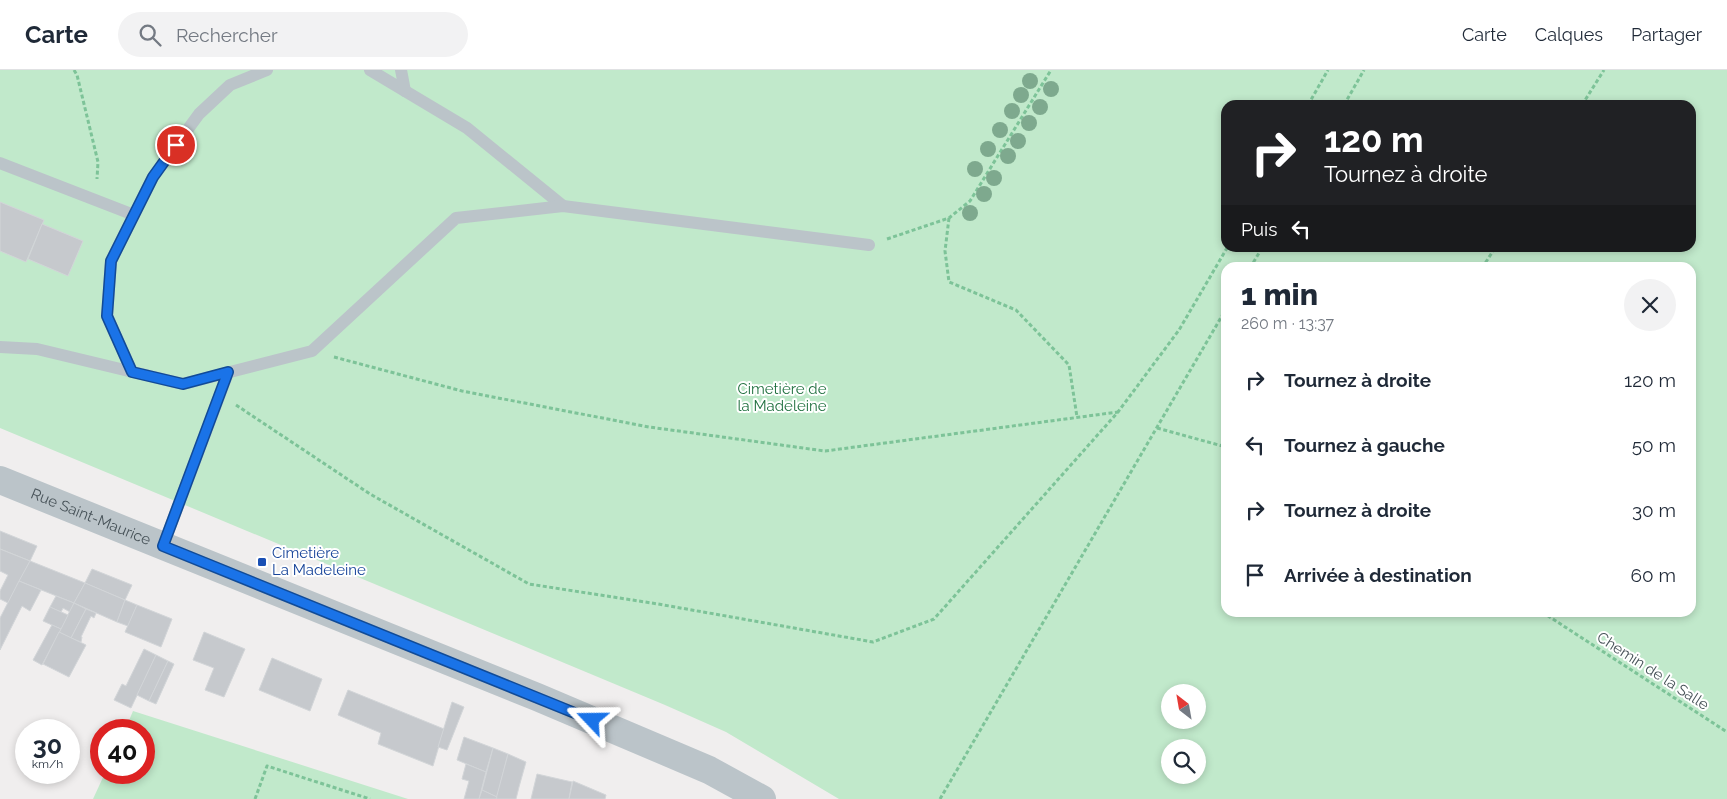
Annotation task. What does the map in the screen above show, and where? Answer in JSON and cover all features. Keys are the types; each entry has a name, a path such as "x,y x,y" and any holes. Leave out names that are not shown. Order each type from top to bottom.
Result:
{"street":[{"name":"Rue Saint-Maurice","path":"0,480 574,713 709,770 762,799"}],"lane":[{"path":"132,372 107,316 111,261 153,177 199,114 230,85 266,70"},
{"path":"370,70 467,128 563,206"},
{"path":"401,70 405,91"},
{"path":"0,163 134,215"},
{"path":"0,347 37,349 183,384 312,350 456,218 563,206 869,245"},
{"path":"163,546 228,372"}],"path":[{"path":"74,70 77,75 98,162 96,200"},
{"path":"869,245 949,218 970,201 1052,70"},
{"path":"1311,100 1328,70"},
{"path":"1347,100 1364,70"},
{"path":"1585,100 1604,70"},
{"path":"949,218 946,251 949,282 1016,310 1069,365 1077,418"},
{"path":"218,398 232,403 370,494 529,584 658,604 873,642 934,618 1118,412 1180,330 1225,252"},
{"path":"940,799 1221,318"},
{"path":"312,350 471,393 649,427 825,451 1118,412"},
{"path":"1157,428 1221,447"},
{"name":"Chemin de la Salle","path":"1550,617 1727,732"},
{"path":"255,799 267,766 370,799"}],"green space":[{"name":"Cimetière de la Madeleine","path":"0,70 1727,70 1727,799 839,799 726,732 0,428"},
{"path":"133,711 408,799 93,799 100,784 155,784 155,719 130,719"}],"building":[{"path":"0,202 44,220 26,262 0,251"},
{"path":"42,224 83,241 68,276 28,259"},
{"path":"0,531 37,546 30,561 0,549"},
{"path":"0,549 30,561 8,603 0,599 0,591 8,575 0,571"},
{"path":"30,561 85,583 74,603 19,581"},
{"path":"92,569 132,585 125,600 85,583"},
{"path":"19,581 41,590 30,611 22,606 0,650 0,618"},
{"path":"85,583 125,600 117,622 74,603"},
{"path":"56,596 74,603 70,612 63,608 61,612 50,607"},
{"path":"125,600 137,605 128,626 117,622"},
{"path":"74,603 86,609 71,638 59,632"},
{"path":"137,605 172,619 161,647 125,632"},
{"path":"50,607 68,615 61,629 43,621"},
{"path":"86,609 96,613 94,618 91,616 81,637 81,642 71,638"},
{"path":"52,625 61,629 42,665 33,660"},
{"path":"59,632 86,645 69,677 43,664"},
{"path":"204,632 245,649 224,697 205,690 214,668 193,660"},
{"path":"144,649 156,655 131,708 114,700 122,684 126,686"},
{"path":"156,655 168,661 149,701 137,695"},
{"path":"272,658 322,679 310,711 259,690"},
{"path":"168,661 174,664 156,704 149,701"},
{"path":"348,690 444,729 433,766 378,744 381,733 338,715"},
{"path":"452,702 464,707 447,750 438,747"},
{"path":"464,737 493,748 486,772 457,760"},
{"path":"493,748 508,754 497,797 482,790"},
{"path":"508,754 526,762 516,799 496,799"},
{"path":"466,764 486,772 479,799 464,799 469,781 462,779"},
{"path":"537,774 572,782 569,799 531,799"},
{"path":"573,781 606,795 605,799 569,799"},
{"path":"482,790 497,797 496,799 479,799"}],"place":[{"name":"Cimetière La Madeleine","path":"262,562"}],"route":[{"path":"176,145 153,177 111,261 107,316 132,372 183,384 228,372 163,546 592,720"}]}
